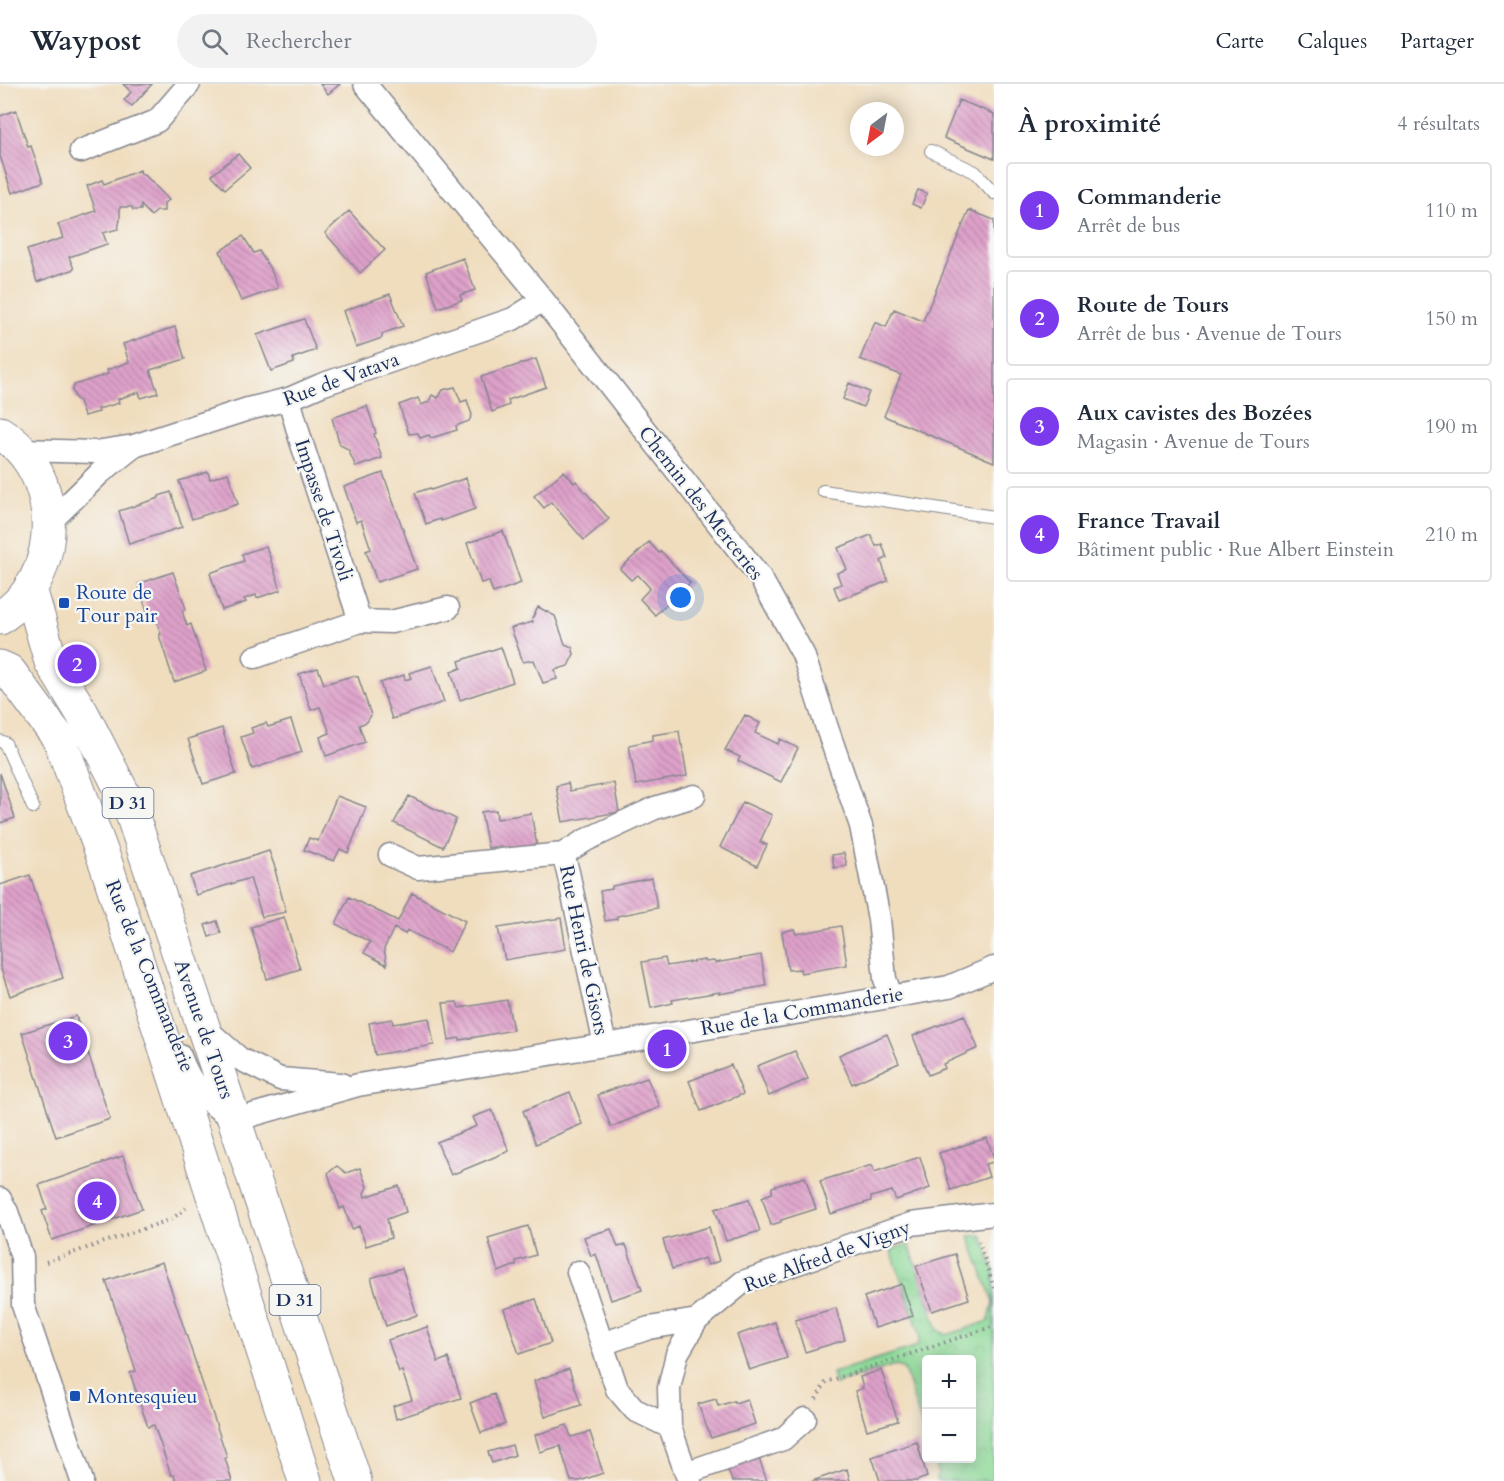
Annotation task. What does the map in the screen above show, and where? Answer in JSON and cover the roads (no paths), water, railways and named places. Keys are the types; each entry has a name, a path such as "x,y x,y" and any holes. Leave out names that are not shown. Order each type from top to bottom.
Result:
{"main road":[{"path":"0,618 14,607 30,588 45,557 49,523 46,496 36,472 7,434"},
{"name":"Avenue de Tours","path":"30,588 51,662 82,713 129,805 356,1481"},
{"path":"0,667 9,671 60,740 106,864 305,1481"}],"street":[{"path":"81,151 158,121 189,84"},
{"name":"Chemin des Merceries","path":"365,84 543,300 760,577 803,654 861,826 879,919 885,979 891,996"},
{"name":"Rue de Vatava","path":"7,434 94,452 134,446 248,409 290,399 321,385 513,319 543,300"},
{"name":"Impasse de Tivoli","path":"290,399 300,438 360,621"},
{"name":"Rue de Vatava","path":"49,523 100,473 134,446"},
{"path":"255,657 360,621 392,622 448,608"},
{"name":"Rue Henri de Gisors","path":"390,855 418,868 563,854 586,840 655,808 694,796"},
{"name":"Rue Henri de Gisors","path":"563,854 605,1045"},
{"name":"Rue de la Commanderie","path":"106,864 185,1068 199,1092 216,1108 235,1120 358,1085 949,987 994,968"},
{"name":"Rue de la Commanderie","path":"203,1027 240,1059 280,1079 358,1085"},
{"path":"0,1199 7,1212 22,1257 23,1305 81,1481"},
{"name":"Rue Alfred de Vigny","path":"688,1477 670,1427 669,1388 677,1354 697,1320 743,1282 911,1224 994,1214"},
{"path":"578,1272 617,1389 635,1410 670,1427"},
{"path":"602,1344 649,1328 697,1320"},
{"path":"688,1477 783,1439 806,1419"}],"lane":[{"path":"931,151 975,172 994,193"},
{"path":"823,491 994,517"},
{"path":"0,741 5,743 33,807"}],"place":[{"name":"Route de Tour pair","path":"64,603"},
{"name":"Route de Tours","path":"77,664"},
{"name":"Aux cavistes des Bozées","path":"68,1041"},
{"name":"Commanderie","path":"667,1049"},
{"name":"France Travail","path":"97,1201"},
{"name":"Montesquieu","path":"75,1396"}]}
